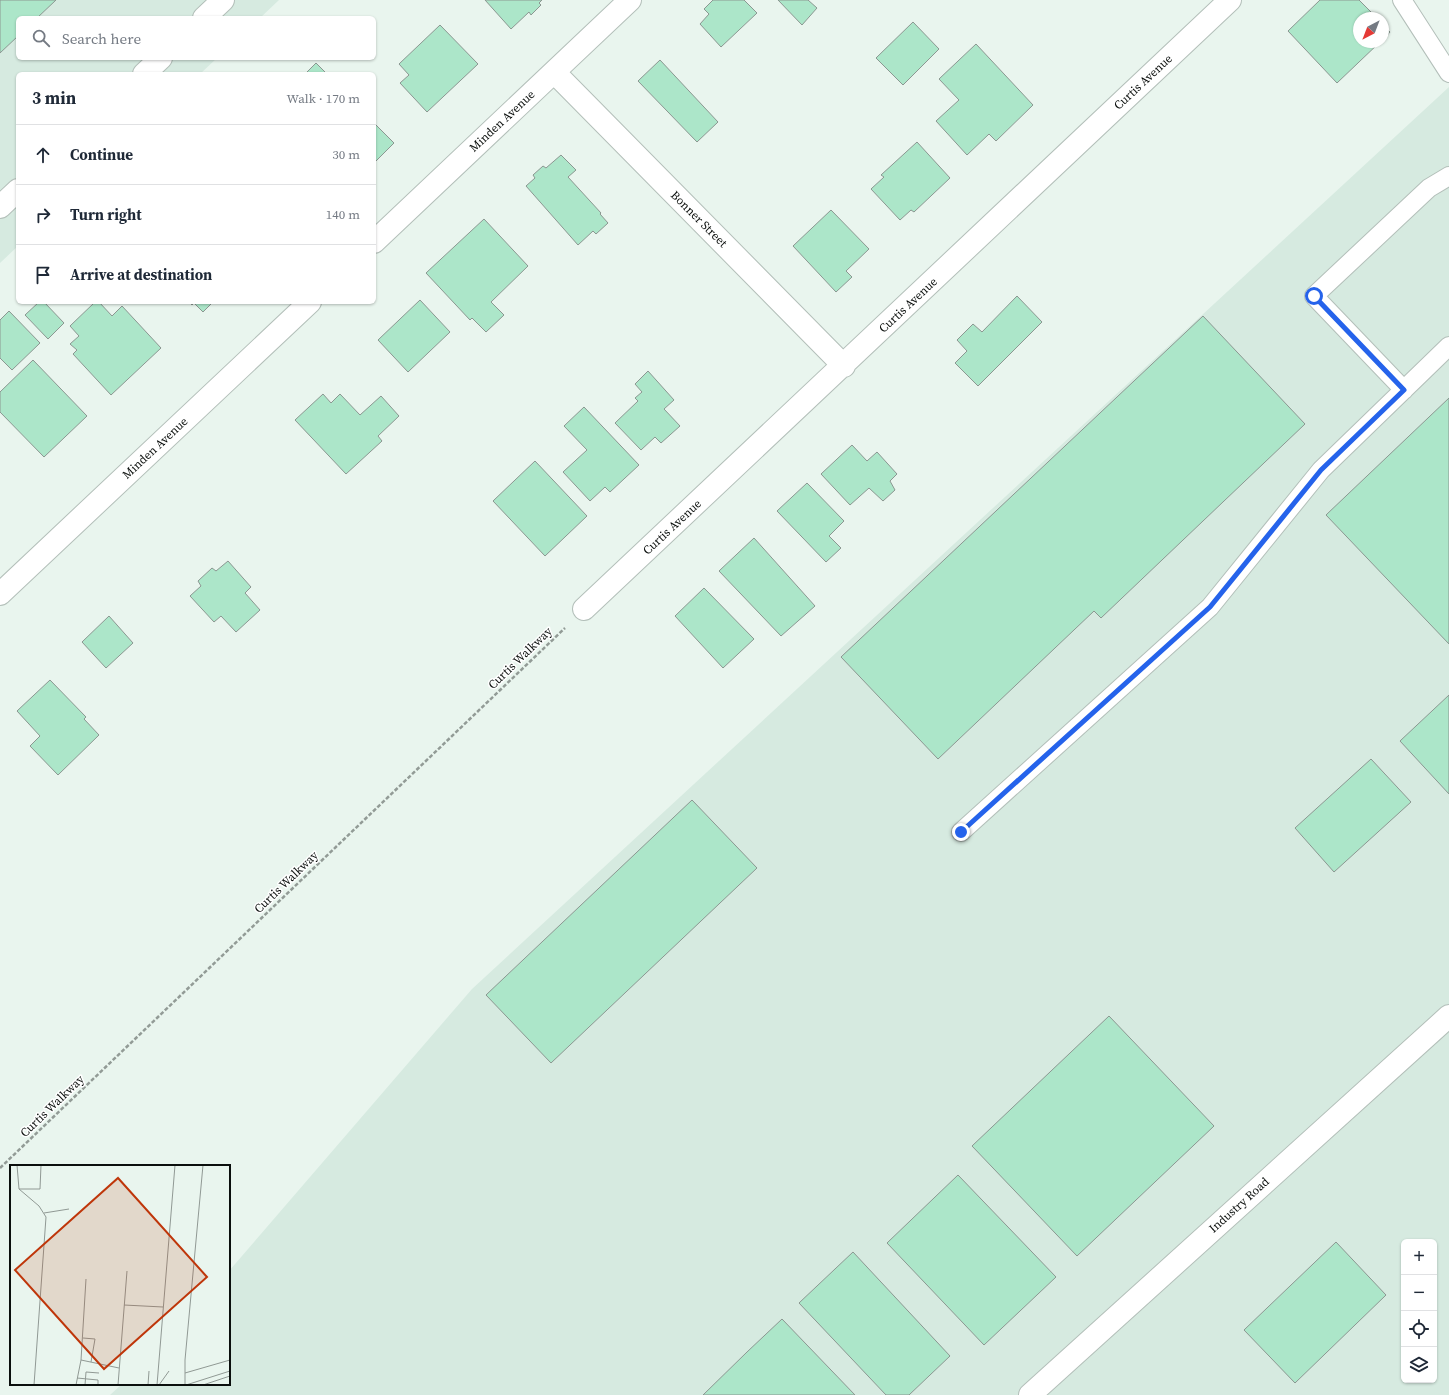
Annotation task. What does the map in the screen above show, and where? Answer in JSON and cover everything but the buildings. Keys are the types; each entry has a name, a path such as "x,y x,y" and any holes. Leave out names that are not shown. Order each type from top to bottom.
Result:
{"street":[{"path":"206,16 224,0"},
{"name":"Minden Avenue","path":"376,240 630,0"},
{"name":"Curtis Avenue","path":"584,610 1230,0"},
{"path":"146,72 159,60"},
{"name":"Bonner Street","path":"554,72 844,366"},
{"path":"0,207 16,192"},
{"name":"Minden Avenue","path":"0,594 308,304"},
{"name":"Industry Road","path":"1030,1395 1449,1016"}],"lane":[{"path":"1402,0 1449,73"},
{"path":"1404,390 1314,296 1429,188 1449,176"},
{"path":"961,832 1210,607 1321,470 1449,346"}],"path":[{"name":"Curtis Walkway","path":"0,1168 584,610"}],"shaded area":[{"path":"0,0 279,0 262,16 16,16 16,60 215,60 202,72 16,72 16,248 0,263"},
{"path":"1449,87 1449,1395 110,1395 121,1385 230,1385 230,1270 472,989"}],"route":[{"path":"961,832 1210,607 1321,470 1404,390 1314,296"}]}
